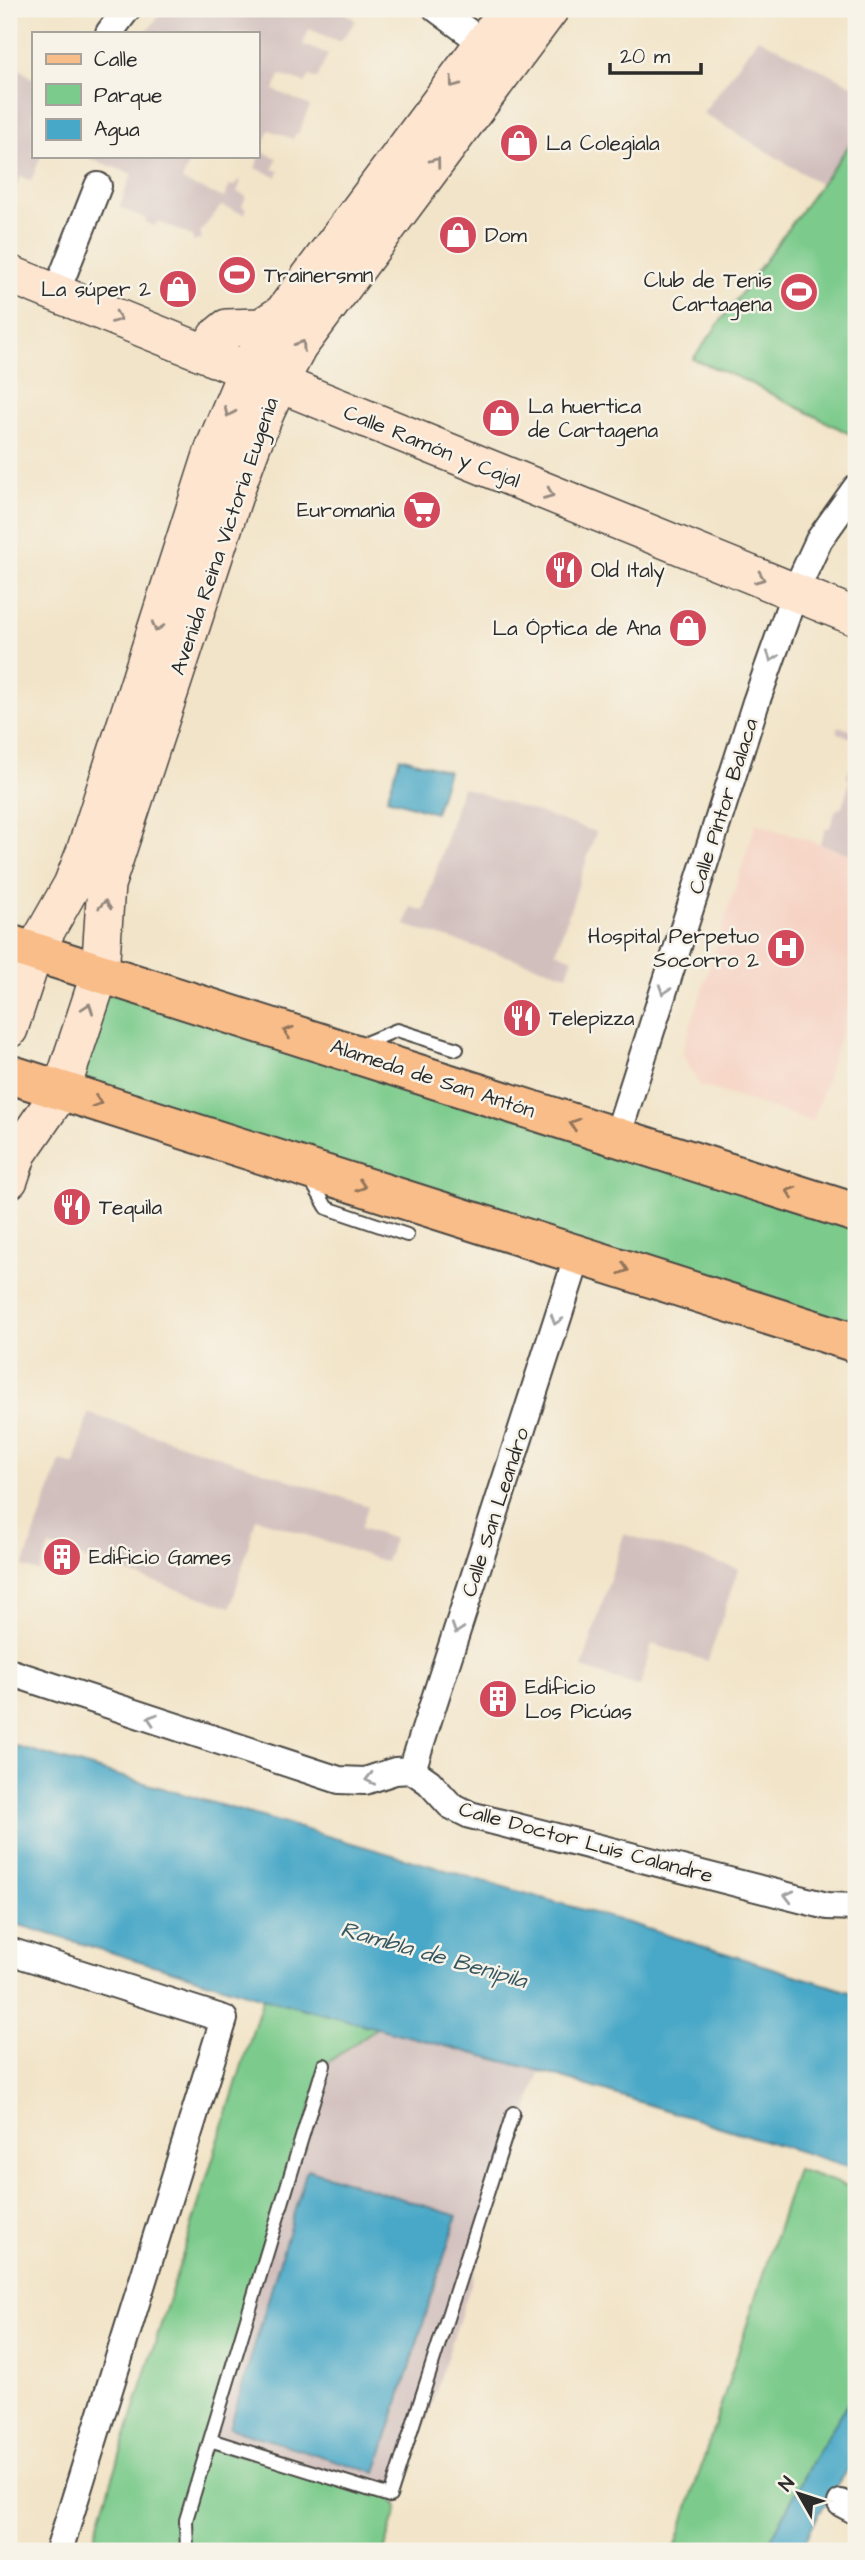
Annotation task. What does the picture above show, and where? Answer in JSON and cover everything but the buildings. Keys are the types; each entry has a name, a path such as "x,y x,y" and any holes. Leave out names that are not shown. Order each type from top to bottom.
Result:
{"main road":[{"path":"246,370 213,343 221,331 234,326 252,329 261,327 283,313 509,9"},
{"name":"Avenida Reina Victoria Eugenia","path":"9,1029 21,948 72,885 85,852 214,449 246,370 298,347 550,9"},
{"name":"Calle Ramón y Cajal","path":"9,274 856,617"},
{"name":"Avenida Reina Victoria Eugenia","path":"9,1180 18,1153 61,1091 100,973 106,885 258,425 246,370"},
{"name":"Alameda de San Antón","path":"21,948 856,1213"},
{"path":"9,1074 856,1343"}],"street":[{"path":"109,32 127,9"},
{"path":"437,9 483,43"},
{"path":"56,293 98,186"},
{"name":"Calle Pintor Balaca","path":"617,1137 752,715 795,593 819,540 856,488"},
{"name":"Calle San Leandro","path":"412,1770 578,1255"},
{"path":"9,1672 339,1780 365,1781 394,1771 412,1770"},
{"name":"Calle Doctor Luis Calandre","path":"412,1770 429,1782 450,1805 470,1815 827,1906 856,1907"},
{"path":"9,1951 224,2019 59,2551"}],"lane":[{"path":"346,1051 397,1030 457,1049"},
{"path":"302,1167 327,1208 407,1235"},
{"path":"187,2551 186,2520 324,2065"},
{"path":"210,2440 390,2496 513,2113"}],"shaded area":[{"path":"164,9 340,9 356,21 340,42 309,29 303,45 328,54 317,79 309,76 305,83 280,75 274,90 310,106 298,134 296,133 293,139 269,130 261,151 277,158 273,169 279,171 277,177 255,168 260,157 259,32 147,32"},
{"path":"758,38 856,87 856,136 820,184 703,113"},
{"path":"9,61 32,78 32,158 40,158 31,181 21,176 16,187 9,184 9,152 21,135 14,144 9,142"},
{"path":"88,158 184,158 183,161 189,163 182,181 224,198 230,185 235,186 238,180 241,181 237,192 246,196 242,206 246,209 245,214 221,206 200,232 202,239 193,242 192,236 157,221 155,226 119,207 132,174"},
{"path":"838,726 856,732 856,751 853,743 855,739 837,733"},
{"path":"856,751 856,856 820,844 836,810 842,807 850,782 847,776"},
{"path":"462,787 596,832 556,952 573,958 567,975 405,925 411,907 424,911"},
{"name":"Hospital Perpetuo Socorro 2","path":"756,823 856,856 856,985 813,1122 699,1085 682,1053"},
{"path":"88,1413 368,1506 361,1528 394,1539 386,1562 256,1518 231,1607 49,1547 39,1572 23,1567 60,1461 75,1465"},
{"path":"624,1534 738,1569 708,1661 652,1644 640,1687 582,1668"},
{"path":"263,1998 540,2071 384,2551 90,2551"}],"green space":[{"name":"Club de Tenis Cartagena","path":"856,136 856,426 850,434 744,380 693,359"},
{"path":"100,973 856,1213 856,1343 61,1091"},
{"path":"263,1998 378,2027 324,2065 210,2440 390,2496 398,2507 384,2551 90,2551"},
{"path":"797,2169 856,2189 856,2390 812,2461 765,2551 674,2551"}],"water":[{"path":"400,757 448,771 435,813 387,798"},
{"name":"Rambla de Benipila","path":"9,1744 632,1924 856,1994 856,2169 540,2071 263,1998 9,1922"},
{"path":"307,2169 457,2216 376,2473 230,2428"},
{"path":"856,2390 856,2457 817,2517 801,2551 765,2551 812,2461"}],"place":[{"name":"La Colegiala","path":"519,143"},
{"name":"Dom","path":"458,235"},
{"name":"Trainersmn","path":"237,275"},
{"name":"La súper 2","path":"178,289"},
{"name":"Club de Tenis Cartagena","path":"799,292"},
{"name":"La huertica de Cartagena","path":"501,418"},
{"name":"Euromania","path":"422,510"},
{"name":"Old Italy","path":"564,570"},
{"name":"La Óptica de Ana","path":"688,628"},
{"name":"Hospital Perpetuo Socorro 2","path":"786,948"},
{"name":"Telepizza","path":"522,1018"},
{"name":"Tequila","path":"72,1207"},
{"name":"Edificio Games","path":"62,1557"},
{"name":"Edificio Los Picúas","path":"498,1699"}]}
